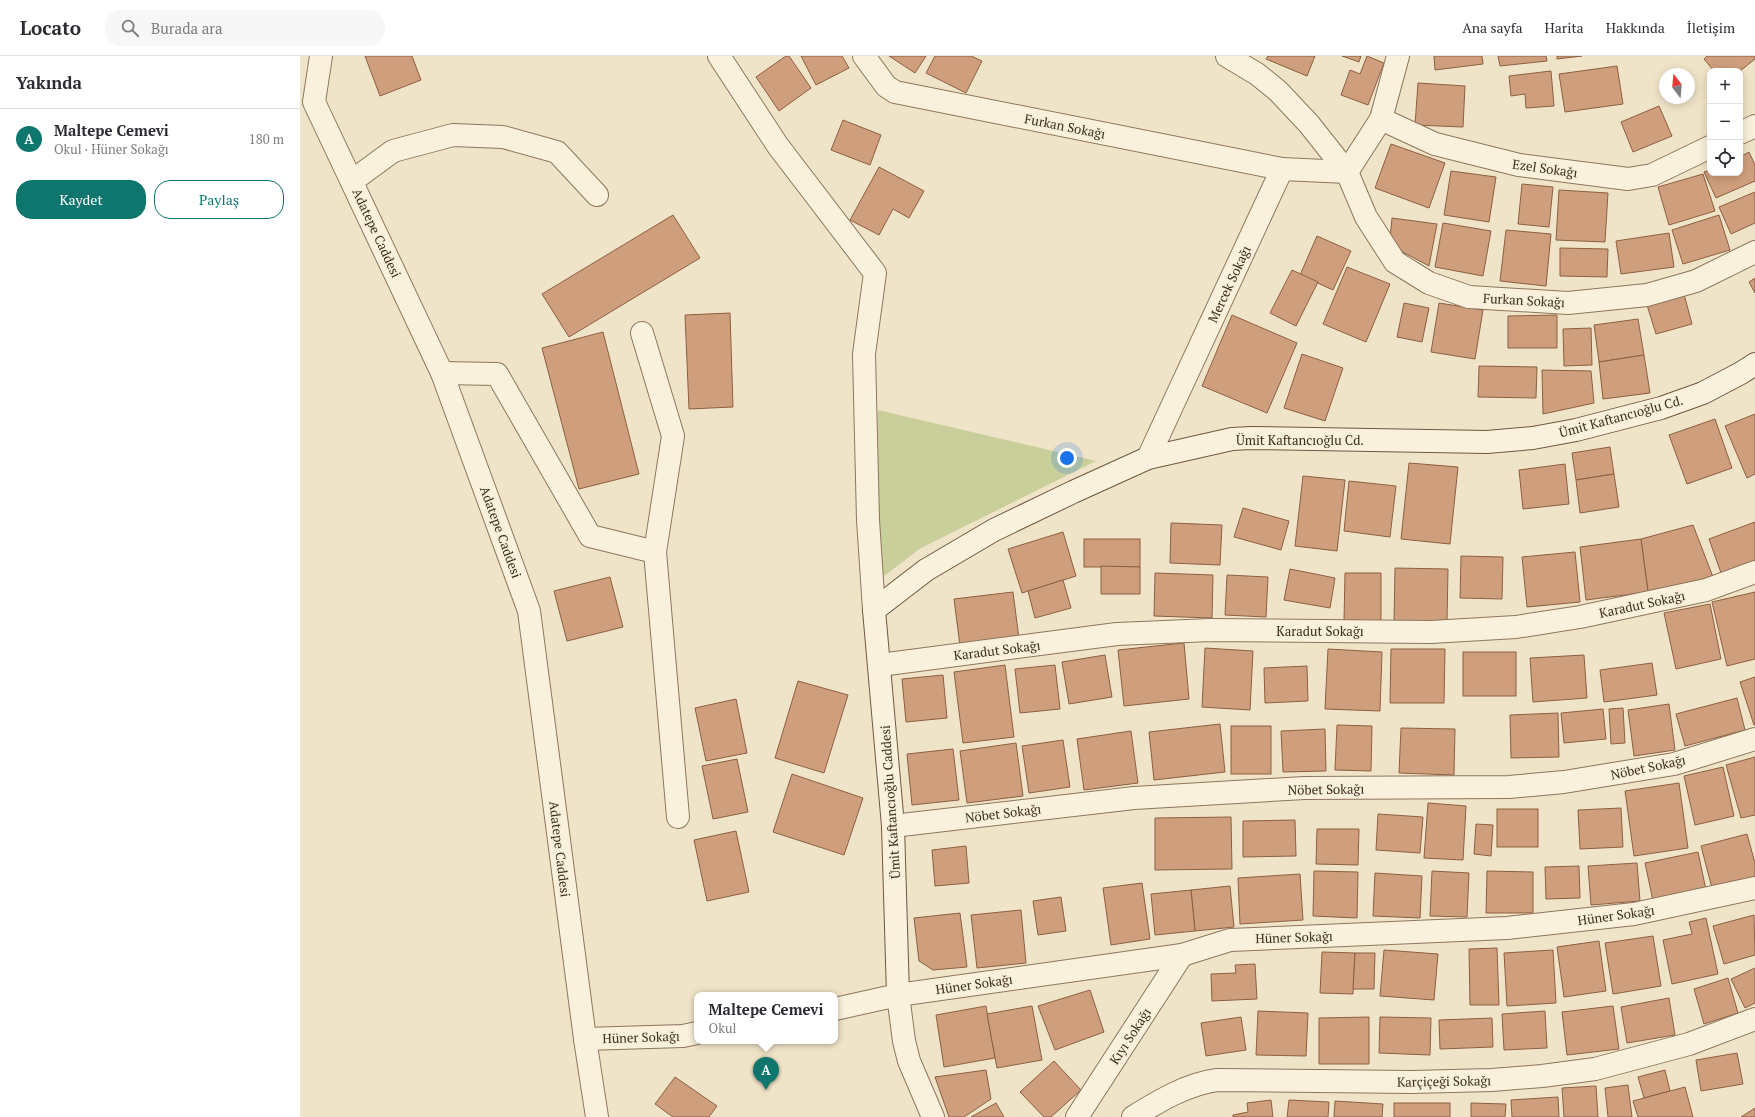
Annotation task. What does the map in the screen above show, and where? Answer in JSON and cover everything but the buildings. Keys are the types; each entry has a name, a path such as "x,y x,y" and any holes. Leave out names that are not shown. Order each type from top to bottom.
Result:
{"street":[{"name":"Adatepe Caddesi","path":"321,56 314,102 442,373 530,611 585,1039 598,1117"},
{"name":"Ümit Kaftancıoğlu Caddesi","path":"719,56 778,146 875,273 864,354 868,520 874,610 893,826 898,995 904,1041 909,1061 934,1117"},
{"name":"Furkan Sokağı","path":"864,56 886,86 895,92 1282,169"},
{"path":"1227,56 1257,74 1278,91 1309,124 1347,172"},
{"path":"1347,172 1381,119 1398,56"},
{"name":"Ezel Sokağı","path":"1381,119 1435,144 1519,165 1628,179 1652,175 1707,148"},
{"path":"1743,132 1755,126"},
{"path":"352,181 393,151 453,135 503,137 557,152 597,195"},
{"path":"1282,169 1347,172"},
{"name":"Mercek Sokağı","path":"1148,458 1282,169"},
{"name":"Furkan Sokağı","path":"1347,172 1366,217 1395,262 1428,283 1469,297 1568,303 1647,295 1696,281 1755,252"},
{"path":"642,333 673,436 655,552 678,817"},
{"name":"Ümit Kaftancıoğlu Cd.","path":"874,610 926,570 994,530 1148,458 1232,439 1251,438 1487,442 1533,438 1576,430 1661,408 1703,392 1741,373 1755,364"},
{"path":"442,373 497,374 590,536 655,552"},
{"name":"Karadut Sokağı","path":"880,665 1117,634 1211,630 1431,632 1516,627 1580,617 1706,590 1755,572"},
{"name":"Nöbet Sokağı","path":"893,826 1134,798 1304,788 1510,787 1564,782 1674,764 1755,740"},
{"name":"Hüner Sokağı","path":"838,1008 898,995 1182,955 1230,940 1507,928 1634,914 1755,888"},
{"name":"Kıyı Sokağı","path":"1078,1117 1182,955"},
{"name":"Karçiçeği Sokağı","path":"1133,1117 1189,1087 1203,1082 1217,1080 1412,1082 1492,1080 1542,1076 1594,1069 1689,1044 1755,1019"},
{"name":"Hüner Sokağı","path":"585,1039 694,1034"}],"green space":[{"path":"878,410 1096,461 921,548 884,576 873,530"}],"place":[{"name":"Maltepe Cemevi","path":"766,1090"}]}
